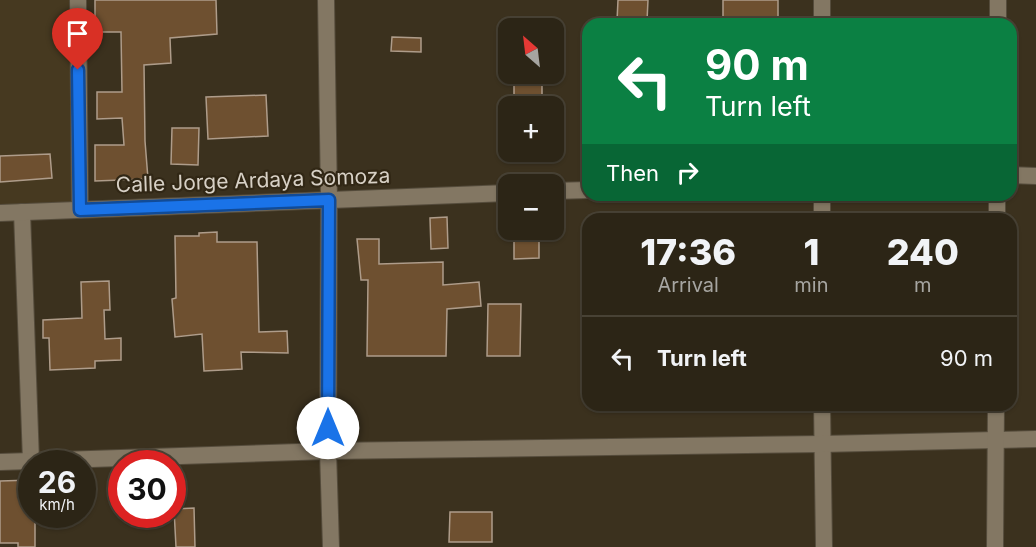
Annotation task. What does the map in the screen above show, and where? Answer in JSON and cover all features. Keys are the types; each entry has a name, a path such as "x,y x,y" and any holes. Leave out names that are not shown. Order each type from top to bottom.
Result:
{"street":[{"path":"78,0 80,210"},
{"path":"326,0 329,200 328,451 331,547"},
{"path":"822,0 822,18"},
{"path":"998,0 998,18"},
{"path":"1017,175 1036,176"},
{"path":"564,191 582,190"},
{"name":"Calle Jorge Ardaya Somoza","path":"0,213 498,193"},
{"path":"22,212 31,450"},
{"path":"822,411 824,547"},
{"path":"995,547 996,411"},
{"path":"96,459 328,451 1036,439"},
{"path":"0,462 18,461"}],"shaded area":[{"path":"0,0 78,0 80,210 0,213"}],"building":[{"path":"95,0 216,0 217,34 170,38 171,63 144,65 148,179 95,181 95,145 124,145 122,118 97,119 97,92 122,92 121,32 95,32"},
{"path":"618,0 648,0 647,18 617,18"},
{"path":"723,0 778,0 778,18 723,18"},
{"path":"392,37 421,38 421,52 391,51"},
{"path":"514,84 542,84 542,96 514,96"},
{"path":"266,95 268,136 208,139 206,97"},
{"path":"172,128 199,128 198,165 171,164"},
{"path":"50,154 52,178 0,182 0,156"},
{"path":"447,217 448,248 431,249 430,218"},
{"path":"217,232 217,242 257,242 259,332 287,331 288,353 241,352 242,369 204,371 202,334 175,337 172,299 176,298 175,236 199,236 199,233"},
{"path":"357,239 379,239 379,264 443,262 443,285 479,282 481,306 447,309 446,356 367,356 368,280 361,280"},
{"path":"514,240 539,240 539,258 514,259"},
{"path":"109,281 110,310 104,310 105,339 121,338 121,360 95,361 95,368 50,370 49,338 43,338 43,320 82,318 81,282"},
{"path":"488,304 521,304 520,356 487,356"},
{"path":"18,480 18,528 35,528 35,547 18,547 18,543 0,543 0,481"},
{"path":"186,508 194,508 195,547 176,547 175,528 186,528"},
{"path":"450,512 492,512 492,542 449,542"}],"route":[{"path":"78,70 80,210 329,200 328,428"}]}
